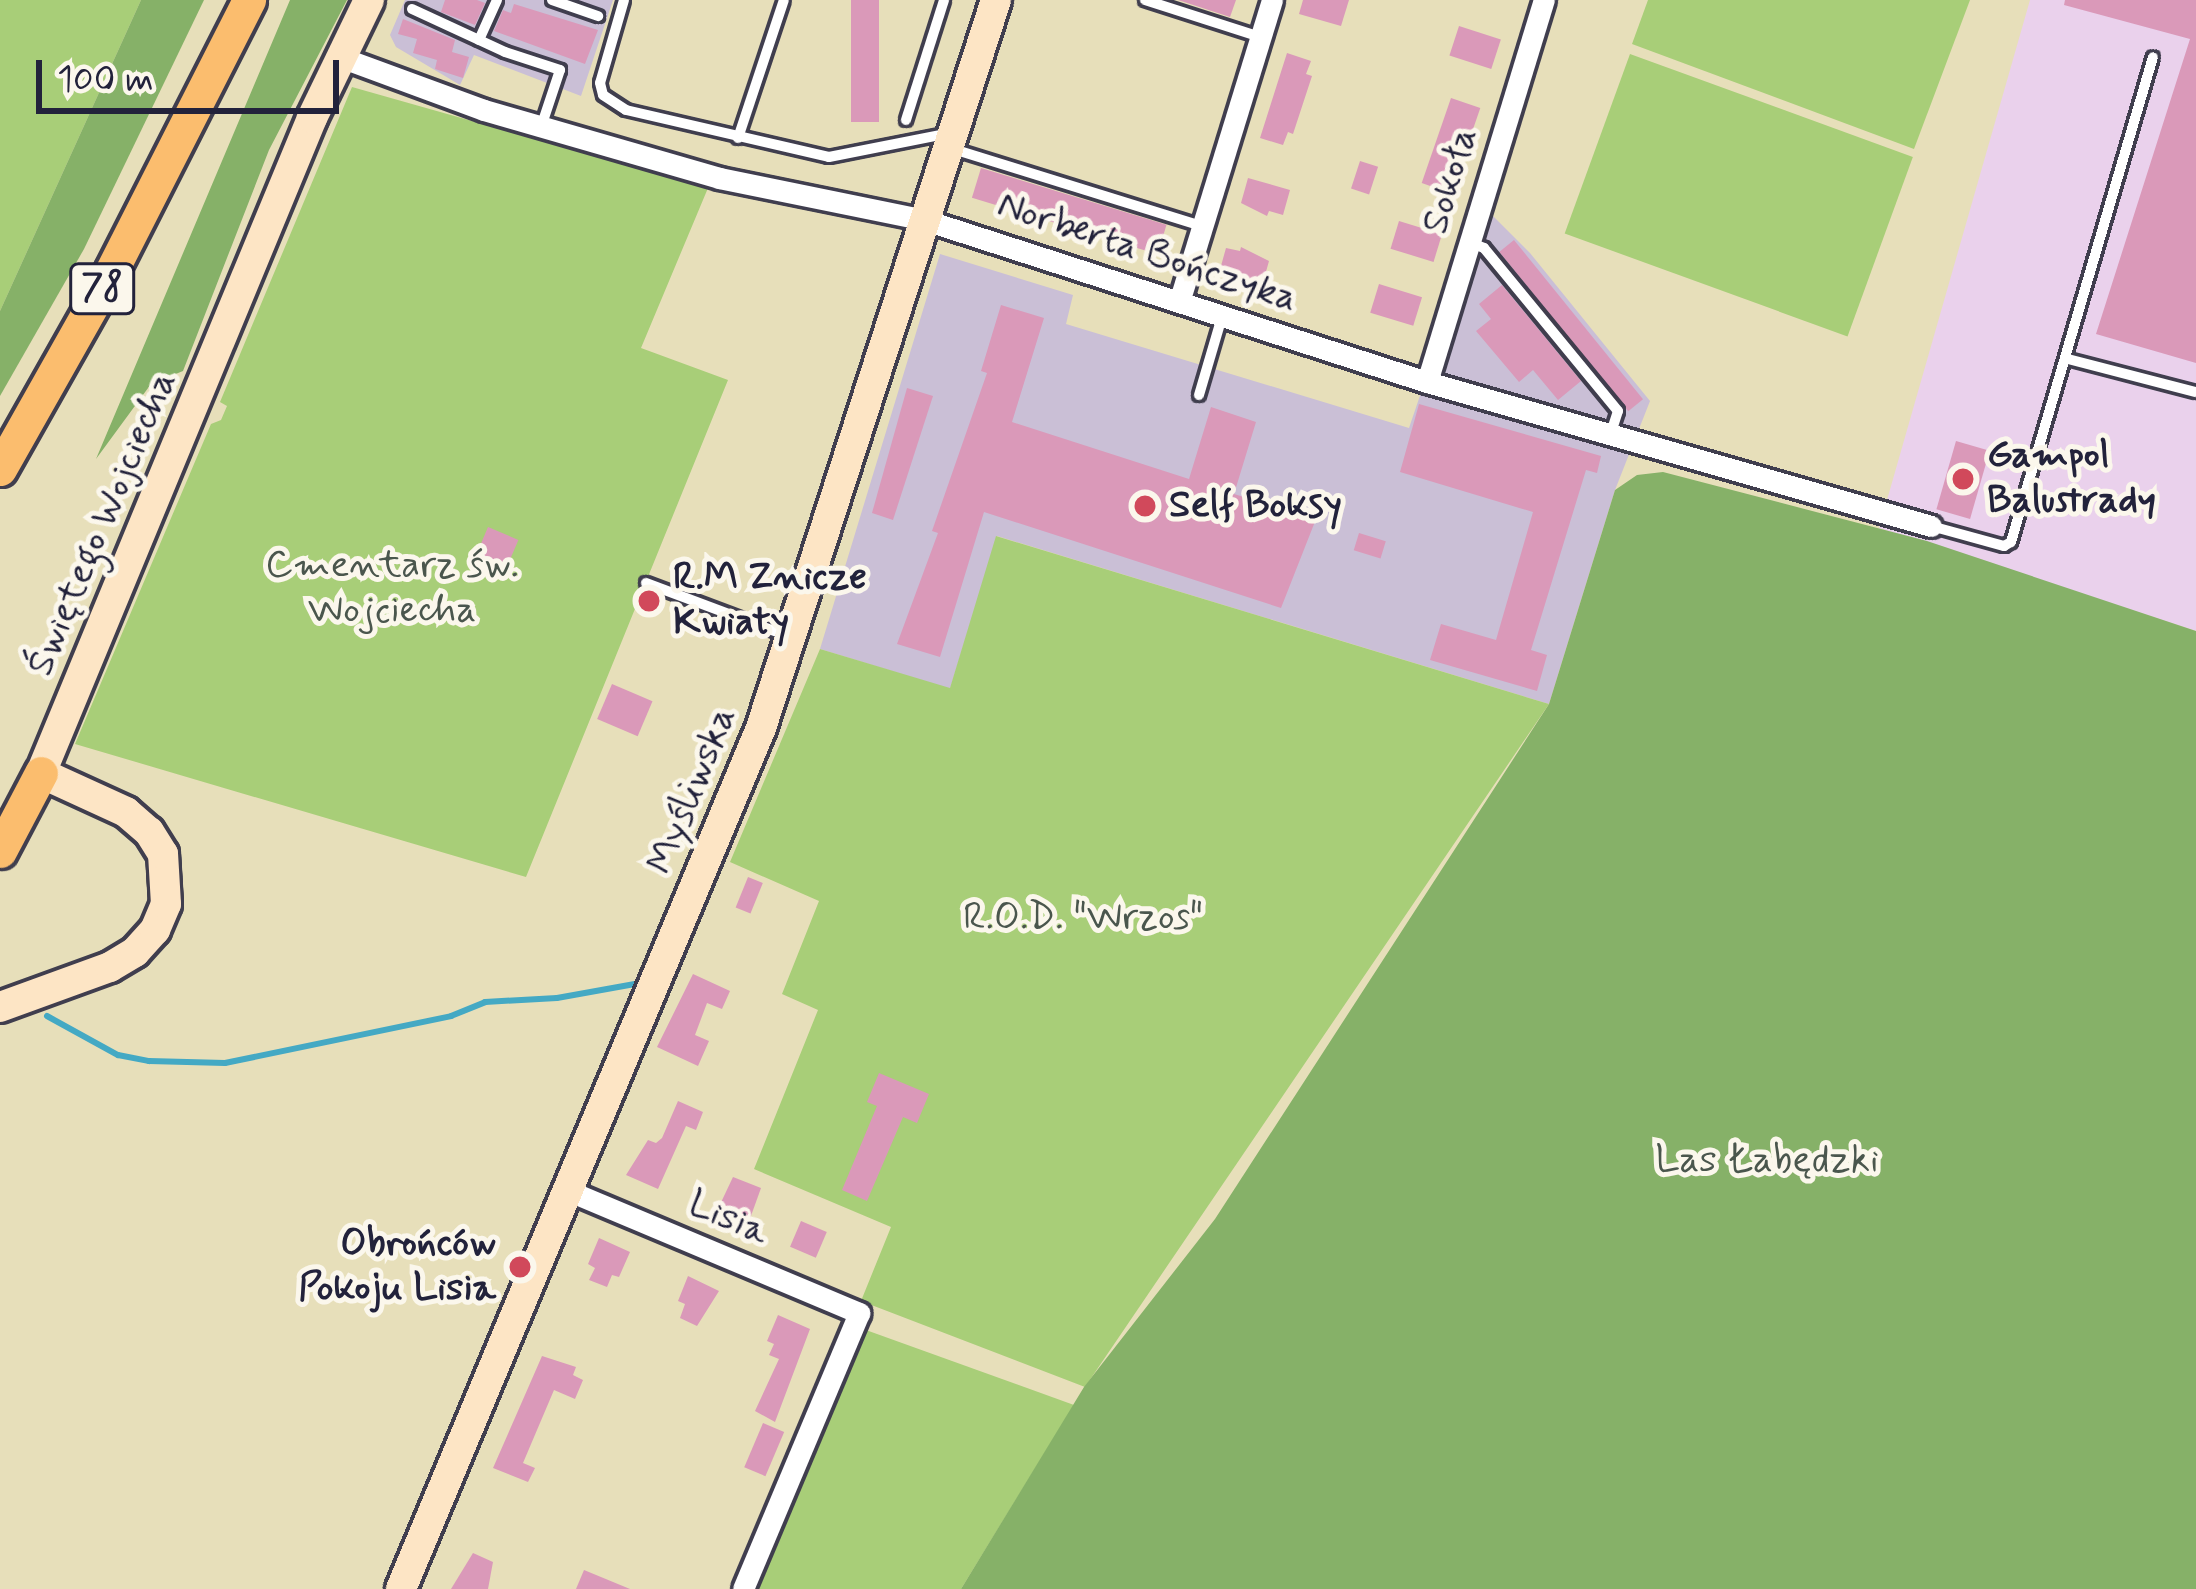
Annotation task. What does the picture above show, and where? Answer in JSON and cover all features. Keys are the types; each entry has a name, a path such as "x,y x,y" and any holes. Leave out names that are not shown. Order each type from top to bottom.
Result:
{"main road":[{"name":"78","path":"0,469 112,270 249,0"},
{"path":"0,851 41,773"}],"street":[{"name":"Świętego Wojciecha","path":"41,773 340,57 370,0"},
{"name":"Myśliwska","path":"401,1589 736,793 794,639 996,0"},
{"path":"1180,299 1272,0"},
{"name":"Sokoła","path":"1427,382 1544,0"},
{"name":"Norberta Bończyka","path":"340,57 407,86 541,127 719,178 925,220 1427,382 1931,526"},
{"path":"0,1006 110,967 135,952 154,930 166,904 163,854 149,832 111,804 41,773"},
{"name":"Lisia","path":"568,1191 860,1313 743,1589"}],"lane":[{"path":"479,40 497,0"},
{"path":"552,0 598,16"},
{"path":"624,0 601,71 603,95 626,110 830,157 952,141 1202,226"},
{"path":"738,138 784,0"},
{"path":"906,120 944,0"},
{"path":"1144,0 1260,37"},
{"path":"412,9 560,70 541,127"},
{"path":"1931,526 2005,546 2012,542 2153,57"},
{"path":"1470,242 1484,248 1618,411 1611,434"},
{"path":"1199,394 1223,313"},
{"path":"2068,359 2196,392"},
{"path":"646,583 794,639"}],"shaded area":[{"path":"405,0 613,0 581,96 474,55 460,85 396,47 390,35"},
{"path":"2030,0 2196,0 2196,631 1879,528"},
{"path":"1484,207 1530,253 1650,401 1615,490 1549,704 997,536 950,689 820,649 940,254 1073,295 1066,324 1409,428"}],"green space":[{"path":"0,0 141,0 0,311"},
{"path":"141,0 204,0 84,249 0,396 0,311"},
{"path":"290,0 347,0 269,150 183,371 151,384 96,459"},
{"path":"1648,0 1970,0 1914,149 1632,44"},
{"path":"1630,54 1913,157 1848,336 1565,233"},
{"name":"Cmentarz św. Wojciecha","path":"352,87 708,188 641,348 728,380 526,877 75,744 211,424 221,420 227,406 220,402"},
{"name":"Las Łabędzki","path":"1663,472 1927,541 2196,631 2196,1589 961,1589 1084,1387 1215,1219 1549,704 1615,490 1637,475"},
{"name":"R.O.D. \"Wrzos\"","path":"996,536 1549,704 1085,1387 861,1301 891,1227 754,1169 818,1010 782,994 819,901 730,862 820,649 950,688"},
{"path":"852,1325 1074,1405 961,1589 738,1589"}],"building":[{"path":"445,0 485,3 475,25 441,12"},
{"path":"851,0 879,0 879,122 851,122"},
{"path":"1178,0 1236,0 1230,17"},
{"path":"1303,0 1349,0 1341,26 1299,14"},
{"path":"2065,0 2196,0 2196,363 2096,334 2190,39 2064,5"},
{"path":"514,4 598,30 585,64 494,31 503,10 511,13"},
{"path":"403,19 455,40 452,52 469,57 463,78 435,69 437,60 413,53 417,39 398,34"},
{"path":"1459,26 1501,40 1491,69 1449,55"},
{"path":"1287,53 1311,61 1306,74 1312,76 1293,134 1288,132 1283,145 1260,138"},
{"path":"1451,98 1480,108 1451,193 1422,183"},
{"path":"1360,161 1378,167 1369,194 1351,189"},
{"path":"981,168 1167,225 1157,254 972,198"},
{"path":"1248,178 1290,190 1283,215 1269,211 1267,216 1241,203"},
{"path":"1399,221 1442,234 1434,262 1391,249"},
{"path":"1514,240 1643,399 1628,411 1499,252"},
{"path":"1241,247 1269,261 1262,286 1219,273 1226,248 1240,251"},
{"path":"1379,284 1422,297 1413,326 1370,313"},
{"path":"1502,285 1581,381 1558,400 1533,370 1519,382 1476,331 1491,319 1479,304"},
{"name":"Self Boksy","path":"1001,305 1044,318 1012,422 1189,479 1211,407 1256,422 1234,494 1316,519 1281,608 984,512 940,657 897,644 938,533 932,531 987,373 981,371"},
{"path":"907,388 933,396 893,520 872,513"},
{"path":"1419,404 1601,456 1597,473 1586,470 1531,650 1547,655 1537,691 1430,660 1441,624 1496,640 1533,512 1400,472"},
{"name":"Gampol Balustrady","path":"1956,441 1990,451 1970,519 1936,509"},
{"path":"488,527 518,540 502,579 472,566"},
{"path":"1359,533 1386,541 1381,558 1354,550"},
{"path":"612,684 653,701 638,736 597,719"},
{"path":"748,877 763,883 750,914 736,908"},
{"path":"693,974 730,991 722,1009 707,1003 695,1035 709,1041 698,1066 657,1047"},
{"path":"879,1073 929,1094 917,1123 903,1117 867,1201 842,1190 877,1106 867,1102"},
{"path":"678,1101 703,1112 696,1130 686,1126 658,1189 626,1175 648,1140 656,1143 662,1138"},
{"path":"733,1177 761,1188 747,1227 716,1213"},
{"path":"801,1221 827,1232 816,1258 790,1247"},
{"path":"599,1238 630,1252 619,1277 612,1275 607,1287 589,1280 595,1268 588,1264"},
{"path":"688,1276 719,1291 697,1326 680,1318 685,1304 678,1301"},
{"path":"778,1315 810,1329 775,1422 755,1411 779,1359 769,1355 774,1344 767,1341"},
{"path":"542,1356 576,1367 573,1375 583,1380 575,1399 554,1390 523,1463 535,1468 528,1482 493,1468"},
{"path":"763,1423 784,1432 765,1476 744,1467"},
{"path":"473,1553 493,1562 488,1589 451,1589"},
{"path":"584,1570 630,1589 576,1589"}],"waterway":[{"path":"47,1016 118,1055 149,1061 225,1063 451,1016 485,1002 557,998 635,984"}],"place":[{"name":"Gampol Balustrady","path":"1963,479"},
{"name":"Self Boksy","path":"1145,506"},
{"name":"R.M Znicze Kwiaty","path":"649,601"},
{"name":"Obrońców Pokoju Lisia","path":"520,1267"}]}
